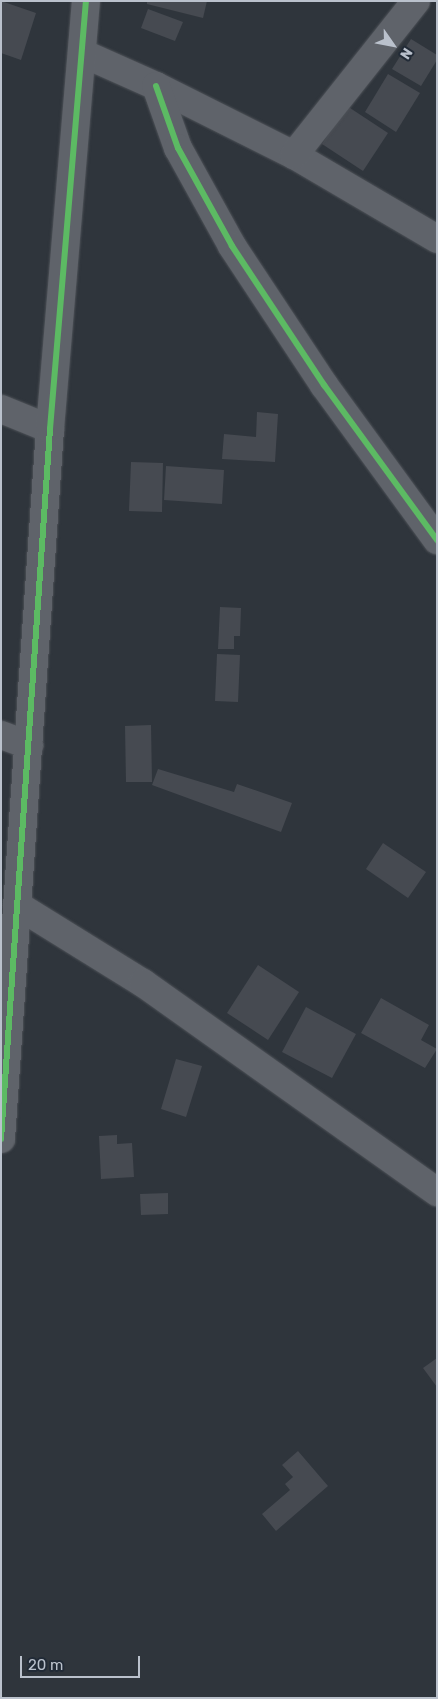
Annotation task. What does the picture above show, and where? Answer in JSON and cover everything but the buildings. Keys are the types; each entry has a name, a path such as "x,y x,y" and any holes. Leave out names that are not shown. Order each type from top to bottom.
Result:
{"street":[{"path":"1,1139 6,998 17,905 50,429 86,1"},
{"path":"294,155 416,1"},
{"path":"82,53 156,86 294,155 437,239"},
{"path":"156,86 178,148 232,246 324,385 437,540"},
{"path":"1,409 50,429"},
{"path":"1,735 29,745"},
{"path":"17,905 142,983 437,1192"}],"cycle path":[{"path":"1,1139 50,429 86,1"},
{"path":"156,86 178,148 232,246 324,385 437,540"}]}
